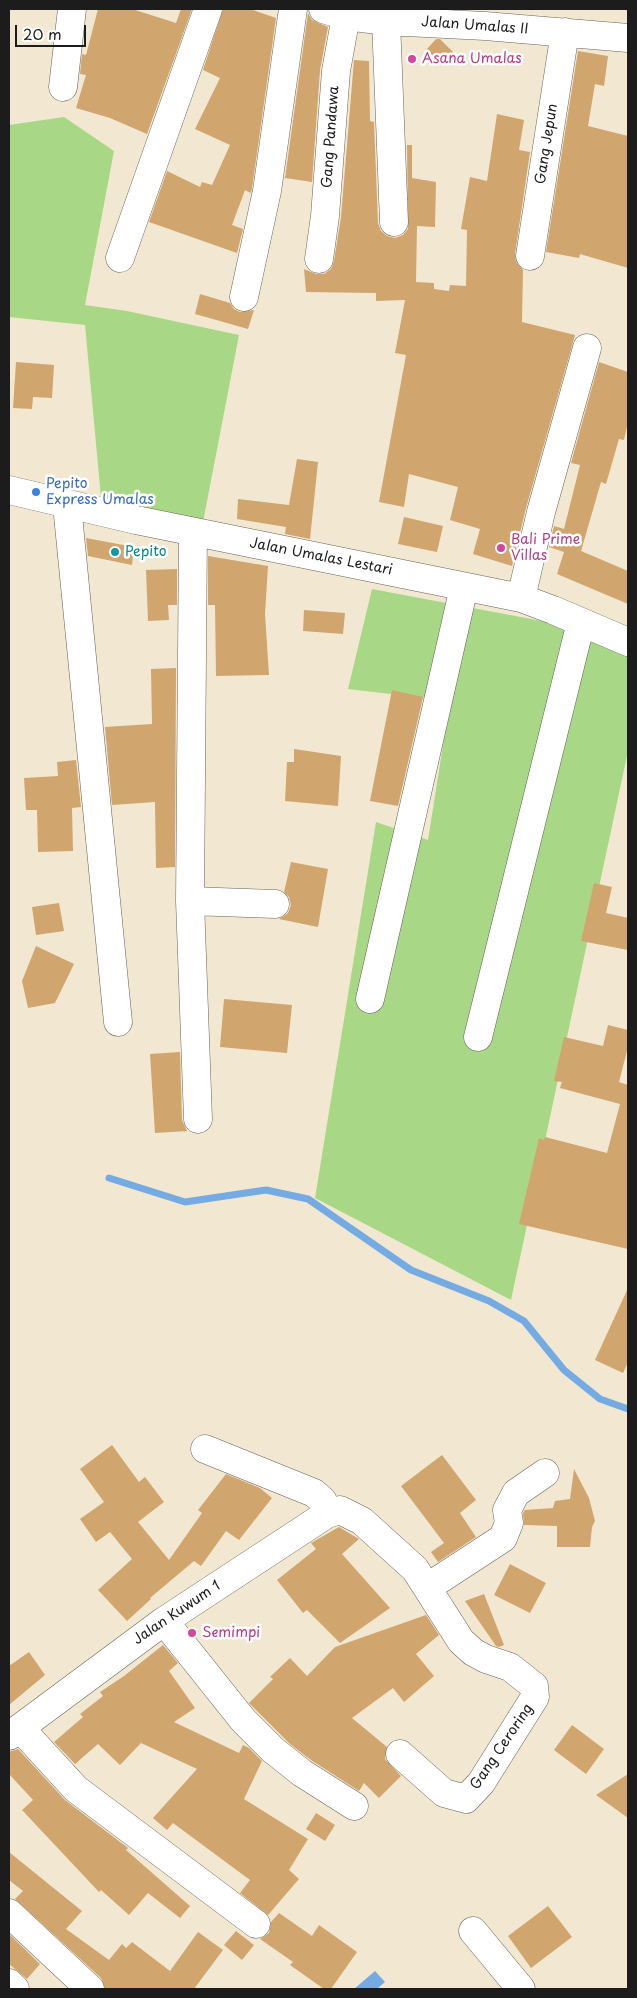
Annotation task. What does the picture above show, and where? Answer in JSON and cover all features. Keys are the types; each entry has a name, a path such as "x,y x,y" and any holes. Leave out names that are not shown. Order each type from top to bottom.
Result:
{"street":[{"path":"63,87 72,9"},
{"path":"120,258 208,9"},
{"path":"244,297 267,191 293,9"},
{"name":"Jalan Umalas II","path":"335,13 386,20 628,38"},
{"name":"Gang Pandawa","path":"319,259 325,216 336,71 335,13"},
{"path":"386,20 394,222"},
{"name":"Gang Jepun","path":"530,256 565,32"},
{"path":"521,598 541,512 587,348"},
{"name":"Jalan Umalas Lestari","path":"9,490 67,505 193,532 521,598 581,622 626,636"},
{"path":"67,505 118,1022"},
{"path":"193,532 190,901 198,1119"},
{"path":"370,999 464,587"},
{"path":"478,1037 581,622"},
{"path":"190,901 275,904"},
{"path":"205,1449 314,1493 323,1501 327,1514"},
{"path":"428,1587 503,1538 509,1523 507,1510 516,1493 545,1473"},
{"name":"Gang Ceroring","path":"327,1514 340,1510 354,1515 415,1569 461,1641 473,1652 486,1659 510,1667 534,1686 535,1697 481,1783 466,1799 444,1793 400,1754"},
{"name":"Jalan Kuwum 1","path":"14,1732 164,1621 327,1514"},
{"path":"164,1621 243,1720 273,1750 302,1773 354,1806"},
{"path":"14,1732 82,1794 256,1924"},
{"path":"9,1913 90,1989"},
{"path":"473,1931 522,1989"},
{"path":"9,1983 15,1989"}],"green space":[{"path":"64,117 114,151 85,305 127,311 239,335 199,543 103,519 85,325 9,317 9,125"},
{"path":"372,589 579,628 628,650 628,751 511,1300 315,1198 376,822 428,840 450,701 348,689"}],"water":[{"path":"375,1971 385,1982 377,1989 354,1989"}],"building":[{"path":"98,9 132,9 176,23 181,9 192,9 147,134 110,118 76,108 86,75 80,74 82,54 86,55"},
{"path":"223,9 250,9 276,18 251,193 245,190 232,225 243,229 237,253 149,222 167,171 200,187 202,182 212,185 230,145 195,129 220,78 203,70"},
{"path":"308,13 312,20 328,27 320,70 312,182 285,178"},
{"path":"436,39 440,39 453,52 441,65 426,50"},
{"path":"578,51 608,56 604,86 595,84 588,126 628,136 628,268 580,254 579,258 546,252"},
{"path":"354,60 369,61 370,121 374,122 378,223 381,231 387,236 395,238 403,235 408,229 407,145 412,145 412,178 436,182 435,227 417,226 416,282 434,283 434,289 449,291 450,285 466,286 467,230 461,229 470,177 487,181 497,114 524,120 519,150 530,152 515,254 516,262 523,270 522,322 575,335 526,508 512,566 473,554 480,529 450,520 458,487 409,474 404,507 379,502 406,355 395,353 405,300 376,301 376,293 306,292 304,269 316,274 324,274 331,269 334,261 341,217"},
{"path":"200,294 230,303 234,309 240,312 254,310 248,329 195,314"},
{"path":"16,362 54,365 52,398 33,397 32,409 13,408"},
{"path":"599,362 628,372 628,422 624,440 619,439 606,484 601,482 581,551 628,571 628,604 557,574 564,552 549,547 554,526 564,529 580,465 571,463"},
{"path":"297,459 318,462 310,539 285,534 286,527 237,519 238,499 289,505"},
{"path":"404,517 443,526 437,552 398,544"},
{"name":"Pepito","path":"86,538 134,547 132,565 88,556"},
{"path":"208,556 268,566 265,614 269,675 216,676 215,605 208,605"},
{"path":"177,569 177,605 168,605 169,620 148,621 146,570"},
{"path":"304,610 345,613 343,634 303,631"},
{"path":"176,668 175,867 156,868 155,802 112,805 105,727 152,724 151,669"},
{"path":"392,690 423,697 398,806 370,801"},
{"path":"294,749 341,756 338,806 285,801 287,762 294,762"},
{"path":"76,760 81,807 72,808 73,851 38,852 37,810 26,810 24,778 58,776 57,762"},
{"path":"291,862 328,869 318,927 279,919 288,913 291,905 289,897 284,892"},
{"path":"594,883 612,887 606,913 628,918 628,950 581,941"},
{"path":"59,903 64,931 36,935 32,907"},
{"path":"36,946 74,964 55,1003 28,1008 22,981"},
{"path":"224,999 292,1005 287,1053 220,1047"},
{"path":"608,1025 628,1030 628,1047 619,1082 628,1085 628,1249 519,1224 539,1138 544,1140 545,1137 607,1153 620,1104 560,1088 562,1082 554,1081 564,1037 603,1046"},
{"path":"180,1052 182,1120 187,1131 155,1133 150,1054"},
{"path":"628,1288 628,1362 623,1373 595,1360"},
{"path":"112,1445 139,1482 145,1477 164,1502 138,1522 169,1560 202,1513 198,1510 226,1474 260,1488 272,1498 239,1540 226,1531 201,1566 194,1561 150,1598 127,1621 98,1590 132,1559 110,1532 96,1542 80,1519 104,1502 80,1469"},
{"path":"442,1455 476,1500 460,1513 476,1537 438,1562 431,1552 444,1543 401,1486"},
{"path":"574,1469 589,1498 595,1521 592,1527 590,1547 557,1547 557,1526 524,1525 523,1513 525,1510 553,1508 555,1501 570,1499"},
{"path":"339,1527 359,1539 342,1554 390,1608 340,1643 307,1610 303,1613 277,1580 316,1549 311,1543"},
{"path":"510,1564 546,1583 530,1613 494,1595"},
{"path":"484,1594 504,1645 499,1647 496,1646 465,1601"},
{"path":"426,1615 439,1635 416,1654 434,1676 404,1702 393,1688 352,1718 387,1747 385,1759 401,1776 379,1798 364,1783 359,1791 311,1760 290,1744 249,1703 273,1679 270,1677 290,1658 307,1676 335,1647"},
{"path":"163,1645 178,1663 169,1671 195,1708 174,1722 239,1753 243,1745 249,1748 262,1761 244,1799 308,1839 289,1870 299,1879 268,1915 240,1893 250,1880 173,1823 167,1830 153,1818 197,1769 141,1743 120,1765 98,1744 75,1764 54,1742 83,1717 80,1714 103,1696 100,1692 124,1676"},
{"path":"29,1652 45,1675 9,1705 9,1666"},
{"path":"572,1725 604,1749 586,1774 554,1750"},
{"path":"18,1749 65,1800 128,1848 126,1850 190,1906 180,1918 148,1893 129,1915 101,1890 99,1892 22,1810 33,1800 9,1774 9,1752"},
{"path":"628,1774 628,1818 596,1795"},
{"path":"316,1813 335,1825 325,1841 306,1829"},
{"path":"9,1852 82,1911 66,1929 109,1960 122,1944 126,1948 132,1942 170,1971 198,1932 223,1950 194,1989 105,1989 101,1978 15,1899 23,1891 9,1880"},
{"path":"548,1906 572,1937 531,1968 508,1936"},
{"path":"279,1913 312,1936 319,1925 357,1952 331,1989 324,1989 290,1965 293,1962 260,1939 269,1933 271,1922"},
{"path":"236,1931 254,1945 242,1960 224,1945"},
{"path":"9,1934 40,1964 27,1979 9,1964"}],"waterway":[{"path":"109,1178 185,1202 266,1190 308,1199 411,1270 489,1301 524,1321 564,1370 600,1399 628,1409"}],"place":[{"name":"Asana Umalas","path":"412,59"},
{"name":"Pepito Express Umalas","path":"36,492"},
{"name":"Bali Prime Villas","path":"501,548"},
{"name":"Pepito","path":"115,552"},
{"name":"Semimpi","path":"192,1633"}]}
